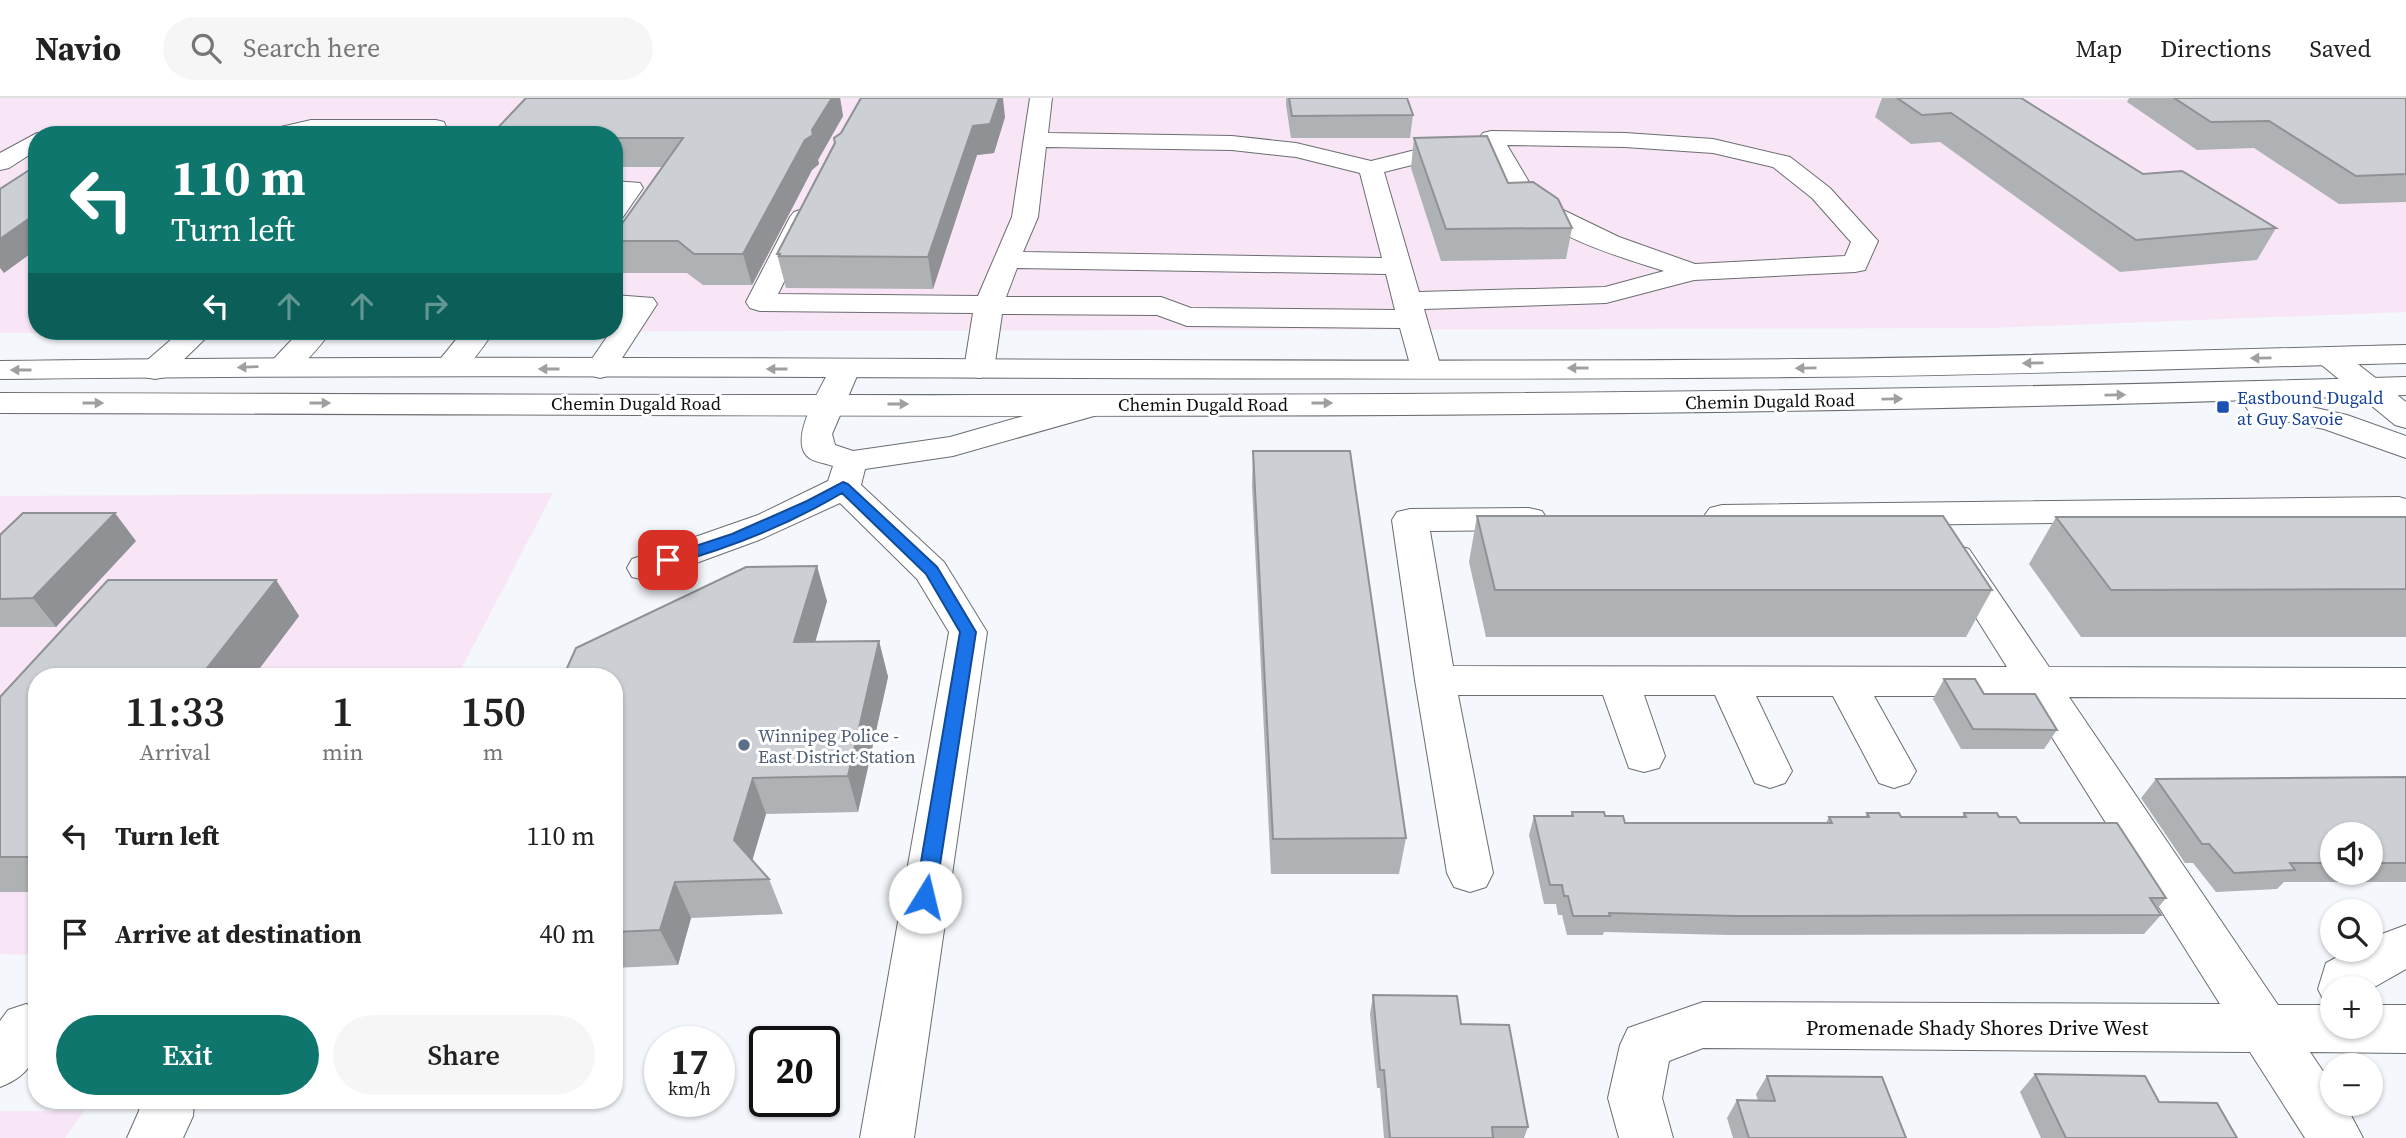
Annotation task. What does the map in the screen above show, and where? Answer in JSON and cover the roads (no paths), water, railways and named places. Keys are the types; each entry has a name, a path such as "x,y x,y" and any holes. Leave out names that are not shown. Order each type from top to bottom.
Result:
{"main road":[{"path":"979,369 989,306 1026,217 1041,98"},
{"path":"1035,140 1232,143 1296,150 1371,168 1546,123 1667,120"},
{"path":"814,195 760,302 1161,306 1187,317 1410,310 1606,295 1693,272 1855,264 1865,241 1821,193 1781,162 1717,125"},
{"path":"1491,138 1625,140 1713,146 1781,162"},
{"path":"1491,138 1505,166 1533,201 1582,230 1693,272"},
{"path":"0,163 28,145"},
{"path":"1371,168 1426,368"},
{"path":"623,188 631,188 623,199"},
{"path":"1006,260 1398,266"},
{"path":"623,304 643,304 623,334"},
{"path":"155,370 188,340"},
{"path":"282,366 307,340"},
{"path":"448,368 472,340"},
{"path":"600,369 619,340"},
{"name":"Chemin Dugald Road","path":"0,370 155,370 282,366 600,369 1818,368 2406,354"},
{"path":"2329,356 2406,418"},
{"path":"2365,356 2405,386"},
{"path":"845,369 816,434 820,452 847,474 931,570 968,632 887,1138"},
{"name":"Chemin Dugald Road","path":"0,403 1097,405 1793,401 2156,395 2405,386"},
{"path":"2156,395 2299,412 2360,429 2406,448"},
{"path":"645,568 737,537 813,504 847,474 1097,405"},
{"path":"1689,517 2399,508"},
{"path":"1927,514 2336,1138"},
{"path":"1470,873 1435,680 1410,520 1563,518"},
{"path":"1435,680 2406,682"},
{"path":"1618,680 1644,757"},
{"path":"1729,680 1770,771"},
{"path":"1845,680 1894,771"},
{"path":"2349,976 2406,946"},
{"name":"Promenade Shady Shores Drive West","path":"1646,1138 1636,1098 1646,1045 1703,1025 2265,1029 2320,1019"},
{"name":"Promenade Shady Shores Drive West","path":"2383,1024 2406,1029"},
{"path":"154,1138 166,1116 166,1109"}],"place":[{"name":"Eastbound Dugald at Guy Savoie","path":"2223,407"},
{"name":"Winnipeg Police - East District Station","path":"744,745"}]}
